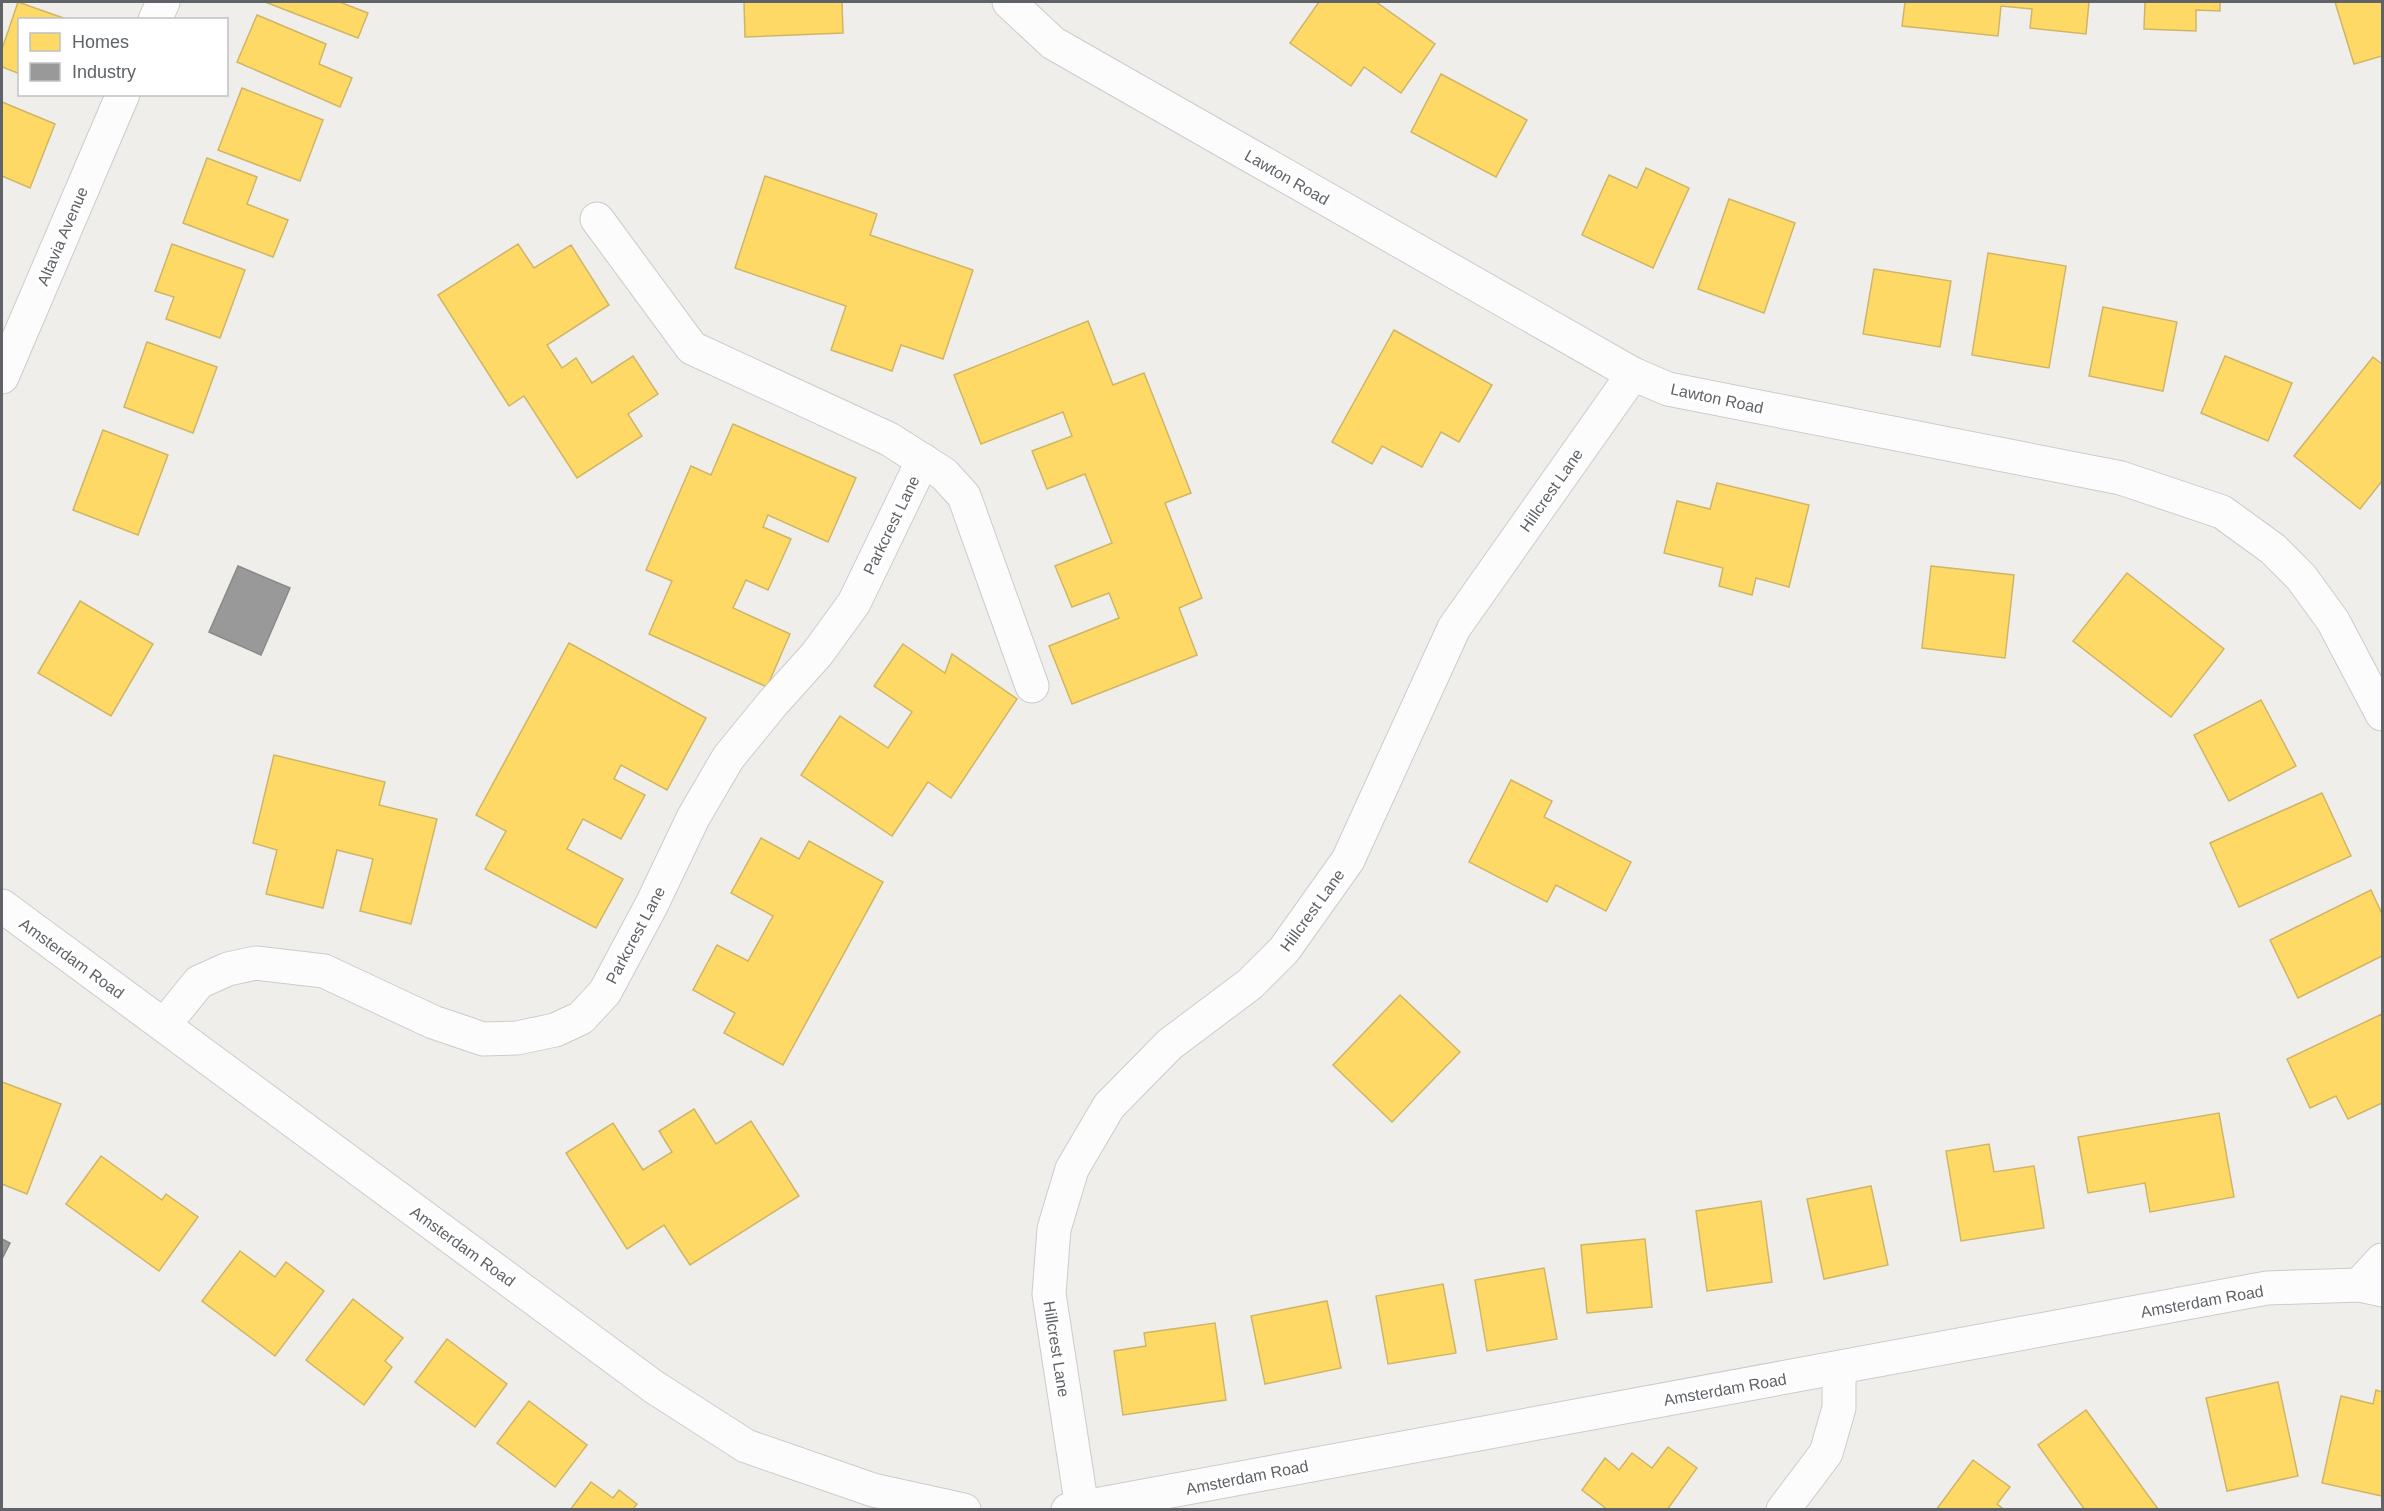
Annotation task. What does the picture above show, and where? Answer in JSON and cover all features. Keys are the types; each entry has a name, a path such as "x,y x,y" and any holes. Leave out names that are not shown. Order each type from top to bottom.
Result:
{"street":[{"path":"156,18 162,2"},
{"name":"Lawton Road","path":"1009,2 1053,43 1633,374 1668,389 2121,478 2222,512 2273,549 2301,577 2333,621 2382,714"},
{"name":"Altavia Avenue","path":"2,377 122,96"},
{"path":"597,219 692,348 889,440 944,474 964,495 1032,686"},
{"name":"Hillcrest Lane","path":"1075,1509 1049,1294 1054,1229 1072,1169 1116,1098 1170,1044 1250,984 1284,950 1348,860 1454,628 1633,374"},
{"name":"Parkcrest Lane","path":"164,1025 199,982 228,969 256,963 324,971 433,1022 483,1039 517,1038 555,1030 581,1018 605,992 652,904 693,818 728,758 817,654 854,603 923,460"},
{"name":"Amsterdam Road","path":"2,906 654,1387 746,1446 873,1490 964,1509"},
{"path":"2371,1288 2382,1260"},
{"name":"Amsterdam Road","path":"1075,1509 2267,1288 2371,1288"},
{"path":"1783,1509 1826,1453 1839,1408 1839,1368"}],"building: Homes":[{"path":"18,2 63,18 18,18 18,73 2,67 2,49"},
{"path":"265,2 343,2 368,13 358,38"},
{"path":"744,2 842,2 843,33 745,37"},
{"path":"1319,2 1376,2 1435,44 1401,93 1364,67 1351,86 1290,43"},
{"path":"1905,2 2089,2 2086,34 2030,28 2032,9 2001,6 1998,36 1902,26"},
{"path":"2145,2 2220,2 2220,11 2196,10 2196,31 2144,29"},
{"path":"2335,2 2382,2 2382,56 2354,64"},
{"path":"257,15 326,44 319,64 352,78 340,107 237,62"},
{"path":"1441,74 1527,120 1496,177 1411,132"},
{"path":"242,88 323,120 300,181 218,150"},
{"path":"2,102 55,124 30,188 2,176"},
{"path":"207,158 257,177 247,204 288,220 273,257 183,223"},
{"path":"1646,168 1689,188 1653,268 1582,235 1609,175 1637,188"},
{"path":"765,176 877,214 870,235 973,270 943,359 901,345 892,371 831,350 846,306 735,268"},
{"path":"1729,199 1795,223 1764,313 1698,289"},
{"path":"172,244 245,270 220,338 166,319 174,297 155,291"},
{"path":"518,244 534,268 571,245 609,305 547,345 562,368 576,358 592,383 633,356 658,394 628,414 642,436 577,478 524,396 509,406 438,295"},
{"path":"1988,253 2066,266 2049,368 1972,355"},
{"path":"1874,269 1951,281 1940,347 1863,334"},
{"path":"2103,307 2177,322 2163,391 2089,376"},
{"path":"1088,321 1113,385 1144,373 1191,493 1165,503 1202,598 1179,608 1197,655 1072,704 1049,646 1119,618 1109,593 1072,607 1055,566 1112,543 1085,474 1047,489 1032,451 1072,436 1063,412 981,444 954,375"},
{"path":"1394,330 1492,385 1459,442 1441,432 1422,467 1382,446 1372,464 1332,442"},
{"path":"147,342 217,367 193,433 124,407"},
{"path":"2225,356 2292,383 2268,441 2201,413"},
{"path":"2373,357 2382,364 2382,481 2360,509 2294,456"},
{"path":"733,424 856,478 828,542 768,515 763,527 791,539 768,590 746,580 733,608 790,634 767,687 649,634 672,581 646,570 691,466 711,475"},
{"path":"103,430 168,455 138,535 73,510"},
{"path":"1717,483 1809,505 1789,587 1756,578 1752,595 1719,586 1723,568 1664,553 1677,501 1710,509"},
{"path":"1931,566 2014,575 2005,658 1922,648"},
{"path":"2127,573 2224,649 2171,717 2073,641"},
{"path":"80,601 153,644 111,716 38,673"},
{"path":"569,643 706,718 667,790 621,765 614,779 645,795 621,839 583,819 567,849 623,879 596,928 485,869 506,831 476,815"},
{"path":"903,644 945,673 952,654 1017,699 951,798 928,782 892,836 801,775 840,716 888,748 912,712 874,686"},
{"path":"2261,700 2296,766 2229,801 2194,735"},
{"path":"274,755 385,782 379,805 437,819 411,924 360,911 373,859 337,850 323,908 266,894 277,850 253,843"},
{"path":"1511,780 1552,801 1544,817 1631,862 1606,911 1556,885 1547,902 1469,862"},
{"path":"2322,793 2351,856 2239,907 2210,843"},
{"path":"761,838 799,859 809,841 883,882 783,1065 724,1033 735,1013 693,990 717,945 748,961 773,916 731,893"},
{"path":"2371,890 2382,914 2382,956 2298,998 2270,940"},
{"path":"1400,995 1460,1052 1392,1122 1333,1065"},
{"path":"2382,1014 2382,1103 2348,1119 2336,1096 2310,1108 2287,1059"},
{"path":"2,1082 61,1104 27,1194 2,1184"},
{"path":"694,1109 716,1144 751,1121 799,1196 690,1265 664,1225 627,1249 566,1153 613,1123 643,1170 672,1152 659,1131"},
{"path":"2219,1113 2234,1197 2150,1212 2145,1183 2088,1193 2078,1137"},
{"path":"1989,1144 1994,1172 2034,1166 2044,1228 1961,1241 1946,1151"},
{"path":"101,1156 162,1200 166,1194 198,1217 159,1271 66,1204"},
{"path":"1871,1186 1888,1265 1824,1279 1807,1199"},
{"path":"1761,1201 1772,1282 1707,1291 1696,1211"},
{"path":"1645,1239 1652,1307 1587,1313 1581,1245"},
{"path":"240,1251 275,1277 286,1262 324,1291 275,1356 202,1301"},
{"path":"1544,1268 1557,1339 1487,1351 1475,1280"},
{"path":"1443,1284 1456,1353 1388,1364 1376,1296"},
{"path":"353,1299 403,1338 385,1361 392,1367 364,1405 306,1360"},
{"path":"1327,1301 1341,1368 1265,1384 1251,1316"},
{"path":"1215,1323 1226,1400 1123,1415 1114,1351 1146,1346 1144,1333"},
{"path":"447,1339 507,1384 475,1427 415,1382"},
{"path":"2278,1382 2298,1476 2227,1491 2206,1398"},
{"path":"2376,1390 2382,1392 2382,1496 2322,1483 2341,1396 2373,1404"},
{"path":"529,1401 587,1445 555,1487 497,1443"},
{"path":"2086,1410 2157,1510 2085,1510 2038,1445"},
{"path":"1668,1447 1697,1468 1667,1510 1608,1510 1582,1490 1605,1458 1619,1470 1632,1453 1652,1468"},
{"path":"1973,1460 2010,1487 1997,1504 2005,1510 1936,1510"},
{"path":"591,1482 613,1498 619,1490 637,1504 632,1510 570,1510"}],"building: Industry":[{"path":"238,566 290,588 261,655 209,632"},
{"path":"2,1239 10,1243 2,1259"}]}
